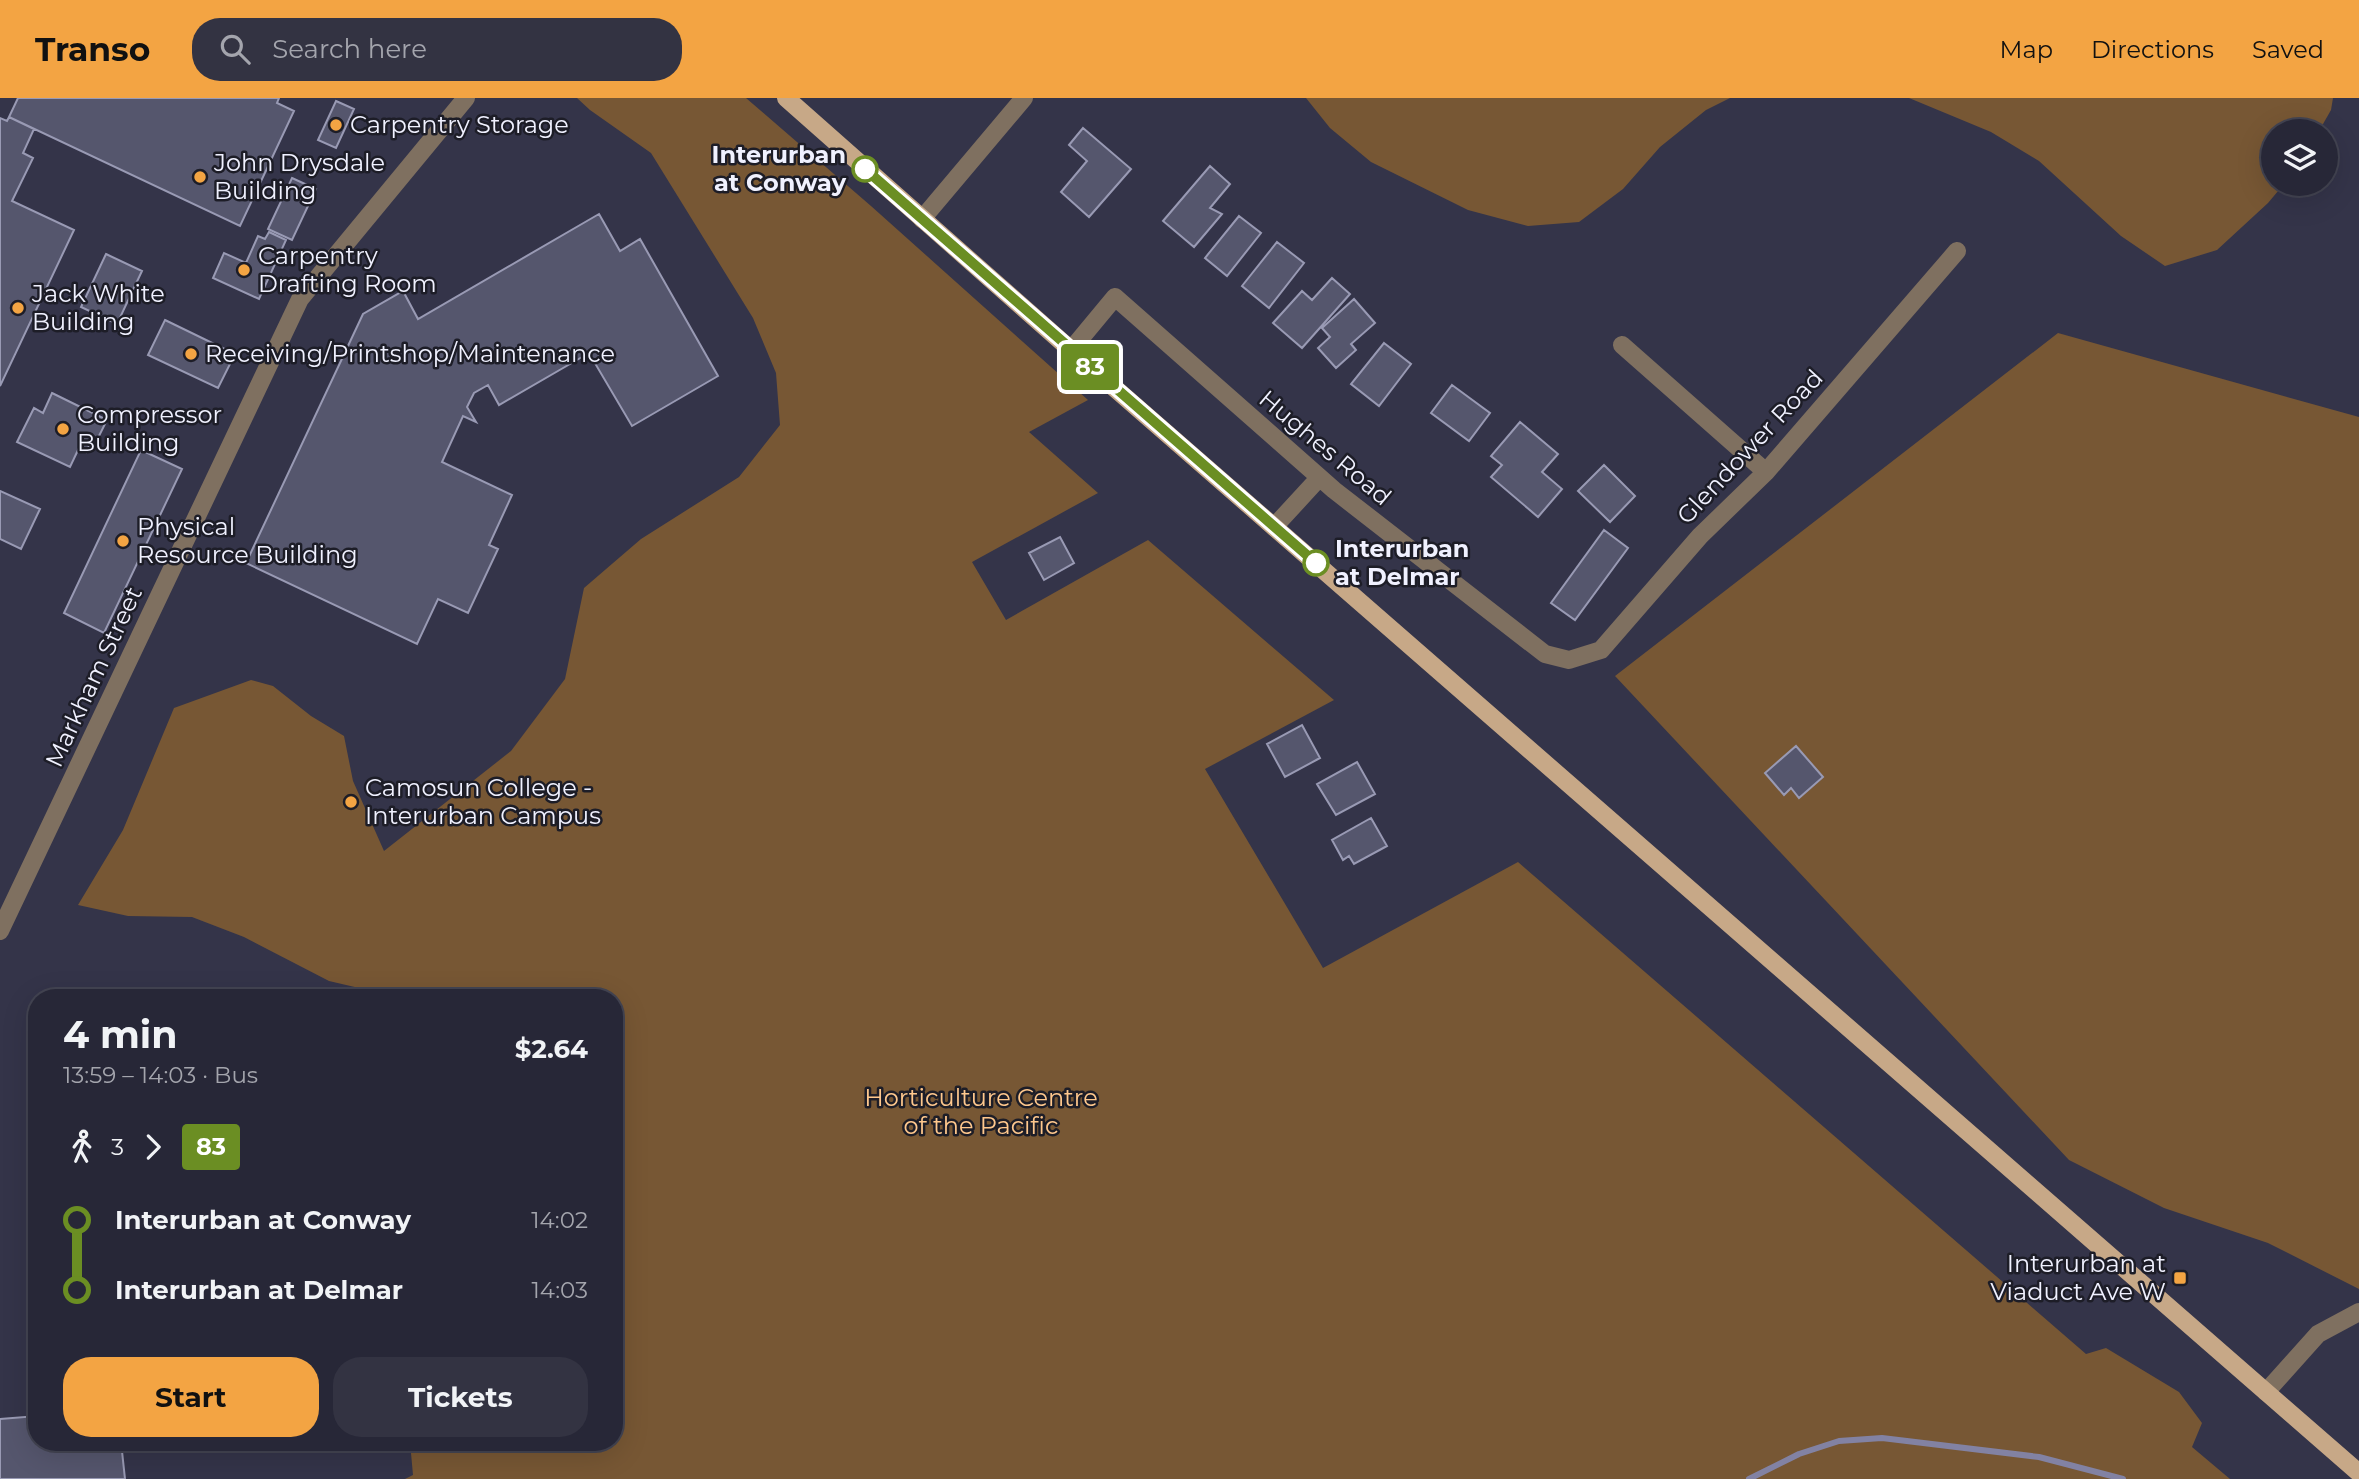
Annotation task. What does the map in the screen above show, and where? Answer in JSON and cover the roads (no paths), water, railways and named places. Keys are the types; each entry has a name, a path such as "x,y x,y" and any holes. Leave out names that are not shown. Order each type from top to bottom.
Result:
{"main road":[{"path":"786,98 1071,350 2359,1473"}],"street":[{"name":"Markham Street","path":"0,931 300,299 467,98"},
{"path":"922,219 1024,98"},
{"name":"Glendower Road","path":"1569,660 1601,650 1700,536 1766,472 1957,251"},
{"name":"Hughes Road","path":"1071,350 1115,297 1320,478 1545,654 1569,660"},
{"path":"1622,345 1766,472"},
{"path":"1274,527 1320,478"},
{"path":"2266,1392 2318,1334 2359,1312"}],"waterway":[{"path":"1749,1479 1799,1454 1839,1441 1882,1438 2039,1457 2123,1479"}],"place":[{"name":"Carpentry Storage","path":"336,125"},
{"name":"Interurban at Conway","path":"865,169"},
{"name":"John Drysdale Building","path":"200,177"},
{"name":"Carpentry Drafting Room","path":"244,270"},
{"name":"Jack White Building","path":"18,308"},
{"name":"Receiving/Printshop/Maintenance","path":"191,354"},
{"name":"Compressor Building","path":"63,429"},
{"name":"Physical Resource Building","path":"123,541"},
{"name":"Interurban at Delmar","path":"1316,563"},
{"name":"Camosun College - Interurban Campus","path":"351,802"},
{"name":"Interurban at Viaduct Ave W","path":"2180,1278"}],"park label":[{"name":"Horticulture Centre of the Pacific","path":"981,1112"}]}
